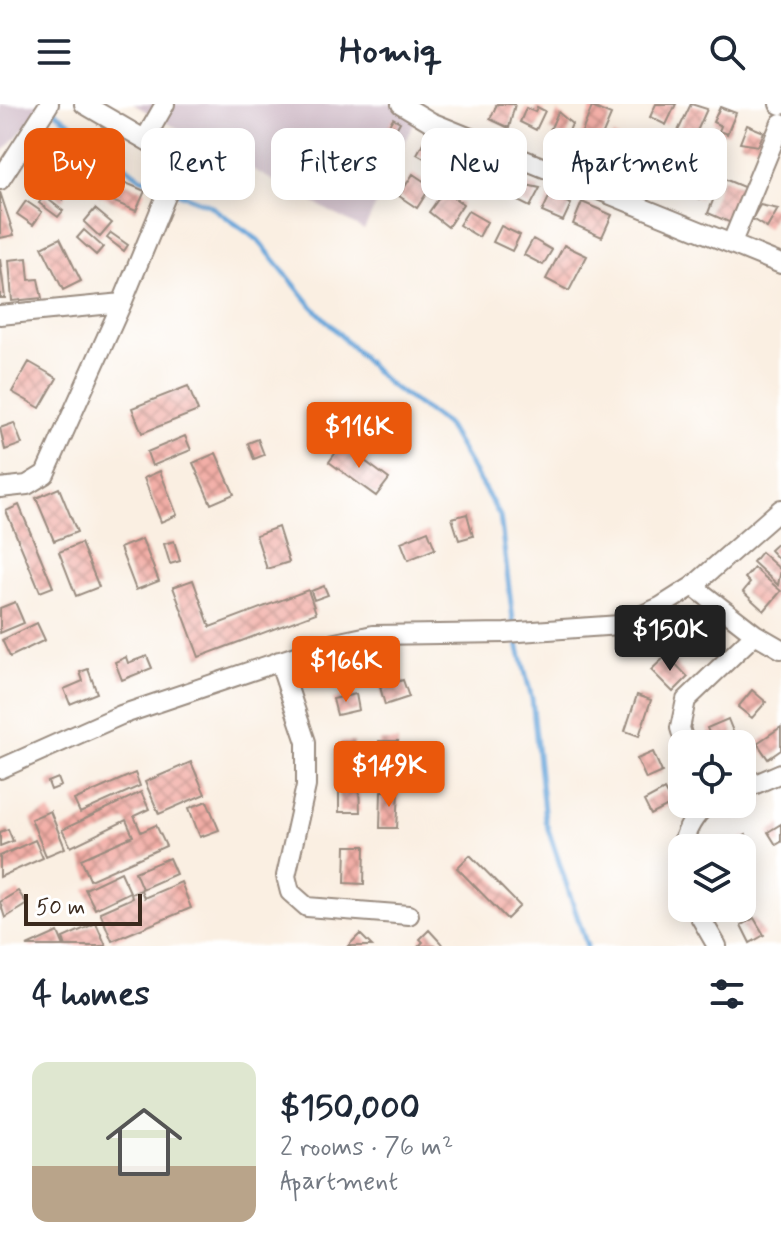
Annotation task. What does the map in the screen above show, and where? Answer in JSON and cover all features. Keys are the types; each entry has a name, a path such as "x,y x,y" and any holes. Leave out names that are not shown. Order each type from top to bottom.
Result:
{"street":[{"path":"84,104 141,137"},
{"path":"151,128 165,104"},
{"path":"400,104 431,122 781,264"},
{"path":"0,180 44,111"},
{"path":"732,242 781,123"},
{"path":"0,488 27,485 45,474 164,200"},
{"path":"0,315 122,303"},
{"path":"0,769 121,715 331,644 373,635 505,633 548,627 620,625 660,607 693,586 781,509"},
{"path":"693,586 755,634 781,649"},
{"path":"681,730 686,700 755,634"},
{"path":"279,661 306,742 306,786 286,876 290,892 307,907 409,915"},
{"path":"756,784 781,773"},
{"path":"703,922 717,946"}],"shaded area":[{"path":"0,104 46,104 24,128 0,155"},
{"path":"133,104 423,104 405,142 405,128 271,128 271,179 255,171 255,128 177,128"},
{"path":"309,200 378,200 364,230"}],"building":[{"path":"497,104 515,104 509,128 490,119"},
{"path":"656,104 676,104 666,125 650,117"},
{"path":"691,104 707,109 698,128 679,128"},
{"path":"537,107 545,111 536,130 520,122 526,108 535,112"},
{"path":"592,107 611,115 605,128 584,128"},
{"path":"720,107 736,113 727,134 727,128 720,128 713,122"},
{"path":"558,112 572,124 570,128 551,128"},
{"path":"393,118 400,122 397,128 387,128"},
{"path":"747,125 764,132 758,146 740,143"},
{"path":"413,174 421,179 422,200 417,208 405,200 405,187"},
{"path":"727,180 746,188 731,223 708,213 713,200 727,200"},
{"path":"125,183 141,189 136,211 110,200 125,200"},
{"path":"527,185 540,188 530,207 516,200 527,200"},
{"path":"0,192 14,235 0,238"},
{"path":"49,200 63,211 58,217 39,203"},
{"path":"438,200 457,200 463,204 448,227 429,212"},
{"path":"548,200 571,204 563,221 542,212"},
{"path":"26,201 42,212 33,225 17,214"},
{"path":"582,202 612,215 602,237 573,224"},
{"path":"760,205 778,209 767,228 752,219"},
{"path":"95,209 112,223 100,237 84,222"},
{"path":"468,211 487,222 479,237 459,225"},
{"path":"501,226 520,235 512,251 493,242"},
{"path":"84,230 103,247 96,255 77,238"},
{"path":"111,233 128,245 124,251 107,238"},
{"path":"60,238 81,281 63,290 42,247"},
{"path":"533,239 552,250 543,265 524,255"},
{"path":"564,245 587,256 569,291 546,279"},
{"path":"27,258 29,280 38,279 42,298 12,301 9,260"},
{"path":"0,259 5,298 0,298"},
{"path":"29,362 57,378 40,408 12,392"},
{"path":"188,386 198,411 142,433 132,408"},
{"path":"378,412 393,423 387,430 373,419"},
{"path":"364,415 382,430 365,452 346,437"},
{"path":"14,423 22,444 5,450 0,428"},
{"path":"185,436 191,450 152,466 147,452"},
{"path":"258,439 264,455 254,459 248,443"},
{"path":"342,444 389,479 376,496 329,462"},
{"path":"216,453 234,494 211,504 193,463"},
{"path":"160,471 177,515 161,522 144,478"},
{"path":"59,488 77,532 54,541 36,498"},
{"path":"19,505 53,587 40,592 6,511"},
{"path":"467,514 473,536 459,540 452,518"},
{"path":"278,527 289,562 267,569 256,535"},
{"path":"428,531 435,549 408,560 401,542"},
{"path":"142,539 159,581 136,590 120,548"},
{"path":"781,540 781,562 770,550"},
{"path":"174,541 180,561 170,564 164,544"},
{"path":"81,543 99,587 76,596 59,552"},
{"path":"761,552 781,570 778,585 753,562"},
{"path":"754,568 781,591 764,611 743,592 750,583 745,578"},
{"path":"193,580 210,627 308,590 316,613 199,657 173,587"},
{"path":"324,586 328,595 314,600 311,591"},
{"path":"15,602 24,623 0,633 0,608"},
{"path":"37,623 45,640 10,657 2,640"},
{"path":"696,628 707,640 690,655 679,643"},
{"path":"667,655 688,677 673,692 651,670"},
{"path":"147,656 152,668 122,680 115,662 126,657 128,663"},
{"path":"88,669 97,693 70,704 64,689 83,681 80,672"},
{"path":"403,680 409,697 385,705 380,687"},
{"path":"752,690 766,702 752,718 738,707"},
{"path":"356,694 359,710 337,715 333,699"},
{"path":"637,695 651,700 639,736 625,731"},
{"path":"728,719 732,730 708,730"},
{"path":"781,727 781,750 768,759 757,743"},
{"path":"379,741 398,741 397,780 378,780"},
{"path":"340,742 354,742 353,774 339,773"},
{"path":"653,752 662,772 646,779 637,759"},
{"path":"191,762 205,794 159,814 145,782"},
{"path":"135,773 140,786 80,813 74,800"},
{"path":"58,778 61,786 51,790 48,782"},
{"path":"339,787 359,787 360,812 339,812"},
{"path":"664,790 668,806 651,815 644,801"},
{"path":"381,791 399,791 397,828 380,828"},
{"path":"141,792 149,809 134,816 141,832 156,825 166,846 90,880 81,859 133,836 126,820 71,847 62,830"},
{"path":"207,801 219,830 200,837 189,808"},
{"path":"50,811 65,848 46,856 31,819"},
{"path":"781,824 781,842 776,845 768,832"},
{"path":"8,829 13,841 0,846 0,832"},
{"path":"35,840 43,858 0,877 0,856"},
{"path":"346,846 365,846 364,884 345,883"},
{"path":"470,855 520,906 507,919 457,868"},
{"path":"169,858 176,874 142,889 135,872"},
{"path":"121,872 130,892 95,909 85,889"},
{"path":"181,882 191,908 112,941 100,912 132,898 131,894 141,890 144,898"},
{"path":"18,891 27,904 5,918 0,902"},
{"path":"756,921 764,935 750,943 741,925"},
{"path":"96,923 106,946 66,946 63,938"},
{"path":"429,930 443,946 419,946 423,942 420,939"},
{"path":"58,932 64,946 27,946"},
{"path":"360,934 372,946 348,946"}],"waterway":[{"path":"51,108 141,178 209,205 258,240 311,305 387,383 447,425 500,516 514,627"},
{"path":"516,636 532,699 545,820 587,946"}]}
